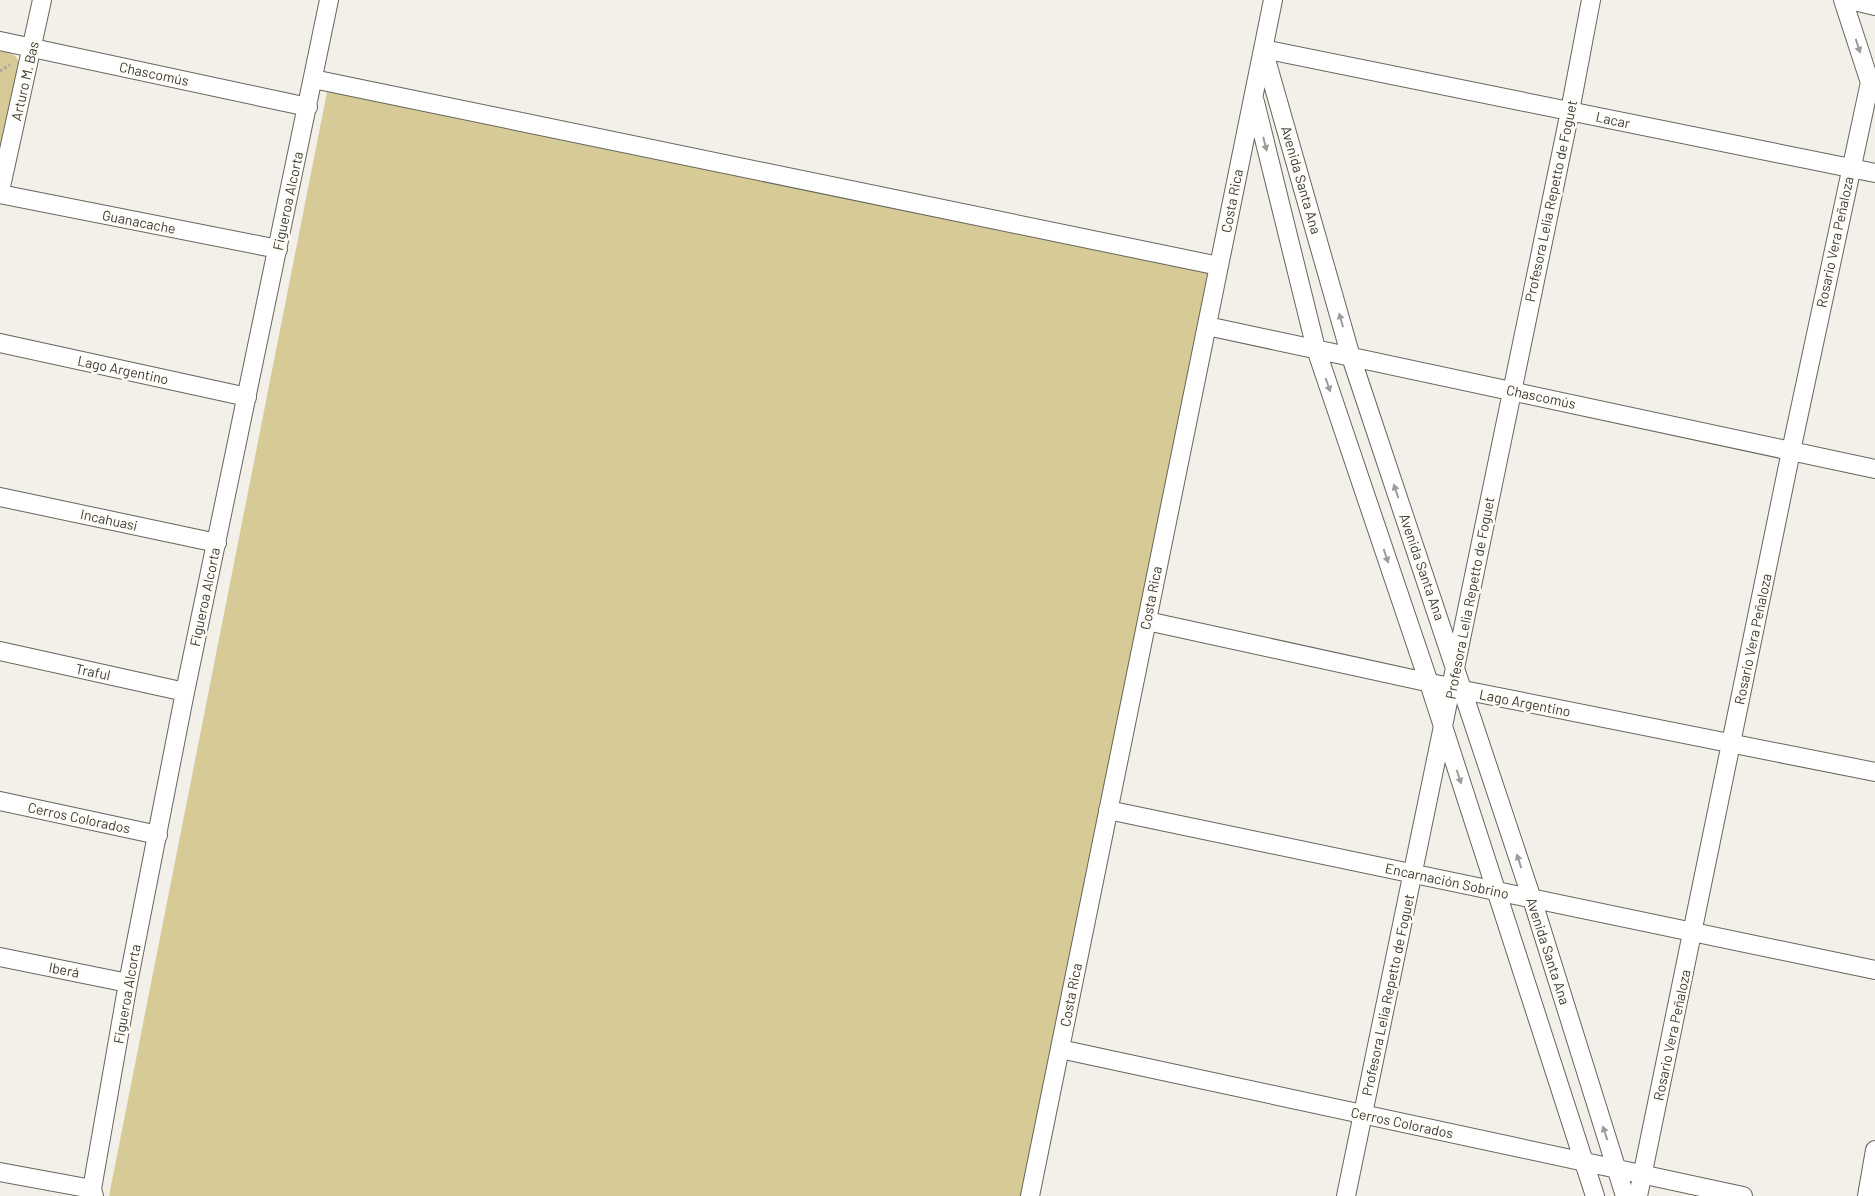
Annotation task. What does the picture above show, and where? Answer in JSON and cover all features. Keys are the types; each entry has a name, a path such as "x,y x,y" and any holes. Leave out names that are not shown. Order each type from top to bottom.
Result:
{"street":[{"name":"Arturo M. Bas","path":"0,193 42,0"},
{"name":"Figueroa Alcorta","path":"93,1193 128,983 185,692 329,0"},
{"name":"Costa Rica","path":"1030,1196 1273,0"},
{"name":"Profesora Lelia Repetto de Foguet","path":"1346,1196 1444,728 1457,689 1456,668 1591,0"},
{"path":"1843,0 1872,90"},
{"path":"1850,0 1875,6"},
{"name":"Chascomús","path":"0,41 308,107"},
{"name":"Lacar","path":"1263,49 1875,173"},
{"name":"Avenida Santa Ana","path":"1263,49 1351,357 1456,668"},
{"path":"313,79 1219,266"},
{"name":"Rosario Vera Peñaloza","path":"1638,1196 1644,1175 1791,451 1851,168 1872,90"},
{"name":"Avenida Santa Ana","path":"1253,96 1316,349 1444,728 1594,1196"},
{"name":"Guanacache","path":"0,193 278,249"},
{"name":"Chascomús","path":"1207,326 1875,469"},
{"name":"Lago Argentino","path":"0,343 247,397"},
{"name":"Incahuasi","path":"0,497 217,543"},
{"name":"Lago Argentino","path":"1147,620 1457,689 1875,772"},
{"name":"Traful","path":"0,651 185,692"},
{"name":"Avenida Santa Ana","path":"1457,689 1532,899 1625,1196"},
{"name":"Cerros Colorados","path":"0,801 158,834"},
{"name":"Encarnación Sobrino","path":"1108,810 1875,970"},
{"name":"Iberá","path":"0,957 128,983"},
{"name":"Cerros Colorados","path":"1060,1050 1744,1196"},
{"path":"1867,1196 1875,1150"},
{"path":"0,1172 93,1193"}],"shaded area":[{"path":"0,51 10,53 17,59 20,66 0,158"},
{"path":"329,82 1212,270 1021,1196 109,1196"}]}
